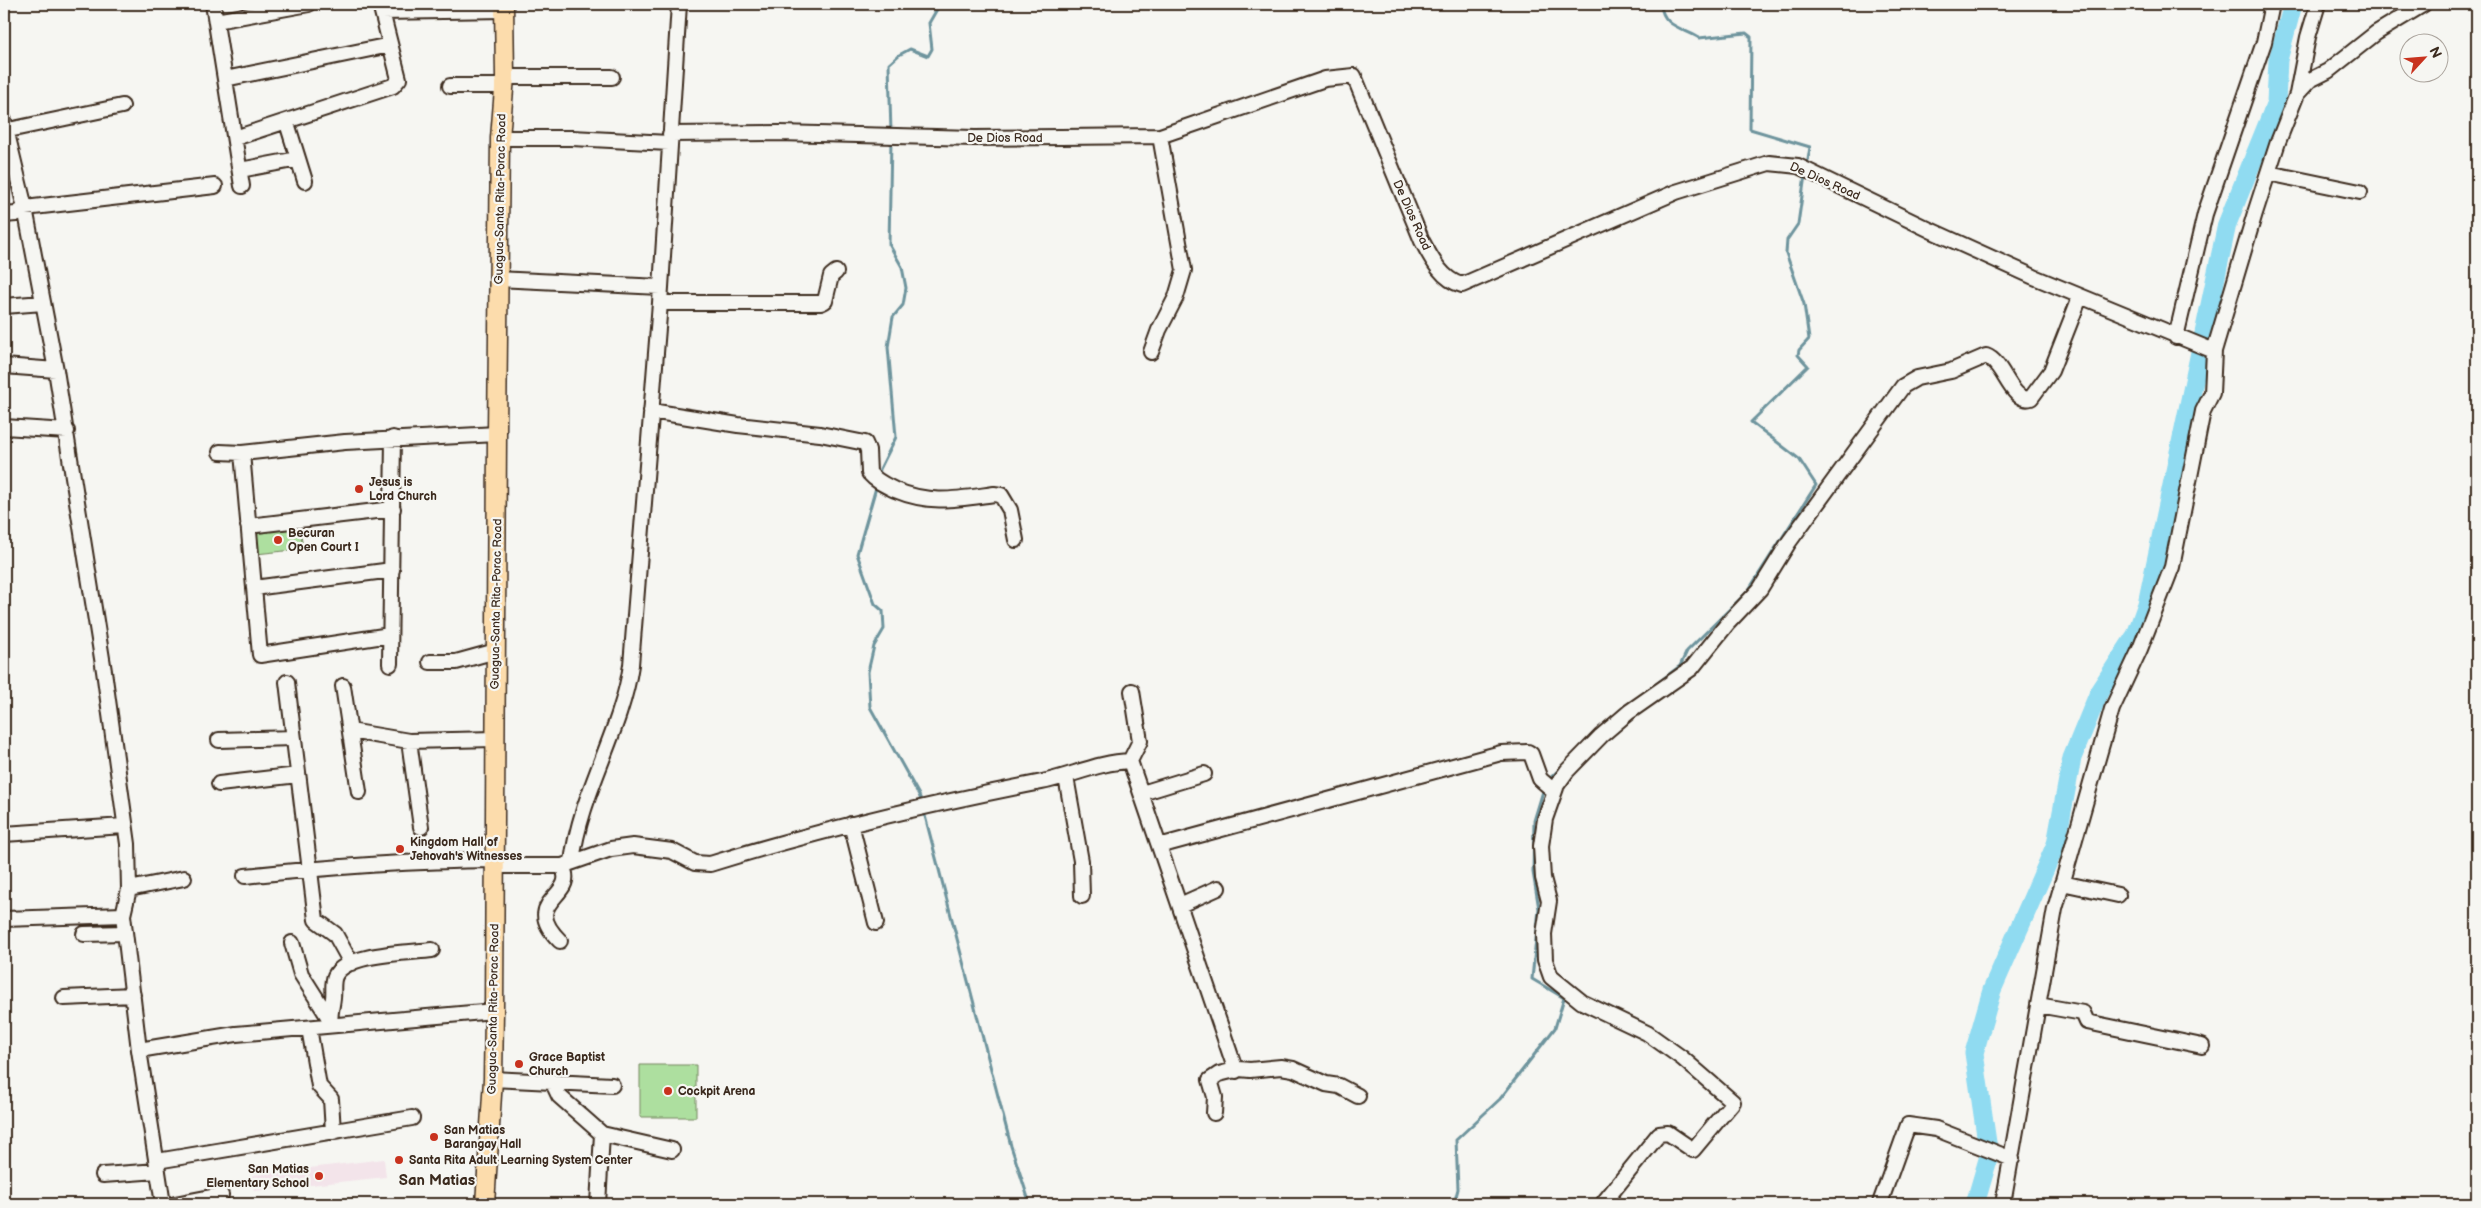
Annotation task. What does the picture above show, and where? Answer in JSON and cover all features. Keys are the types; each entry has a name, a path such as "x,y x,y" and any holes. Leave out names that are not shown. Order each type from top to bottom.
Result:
{"main road":[{"name":"Guagua-Santa Rita-Porac Road","path":"485,1204 493,1078 494,739 500,138 504,82 504,7"}],"street":[{"path":"213,4 242,186"},
{"path":"216,21 310,4"},
{"path":"560,942 546,923 545,914 548,901 563,889 567,864 604,752 627,692 660,303 679,4"},
{"path":"2182,340 2205,214 2264,42 2272,4"},
{"path":"2003,1204 2007,1158 2038,1004 2049,934 2062,883 2112,709 2150,625 2172,567 2203,411 2212,393 2210,350 2268,174 2297,94 2308,37 2318,4"},
{"path":"2297,94 2310,80 2328,71 2376,33 2424,4"},
{"path":"235,138 393,86 399,78 381,8 504,7"},
{"path":"225,79 390,45"},
{"name":"De Dios Road","path":"500,138 898,135 1052,138 1160,136 1325,80 1354,76 1422,242 1443,273 1454,283 1462,285 1676,192 1768,163 1798,166 1930,230 2080,297 2210,350"},
{"path":"450,86 612,78"},
{"path":"122,106 5,128 10,172 24,208 56,370 102,661 128,844 129,889 123,915 125,933 139,1050 163,1204"},
{"path":"287,122 305,181"},
{"path":"1151,352 1158,330 1176,297 1184,270 1160,136"},
{"path":"240,170 298,159"},
{"path":"2268,174 2360,192"},
{"path":"4,215 16,214 24,208 215,186"},
{"path":"660,303 821,303 825,301 831,276 836,272"},
{"path":"499,279 660,286"},
{"path":"1548,786 1567,771 1601,736 1629,712 1698,662 1767,580 1789,542 1903,386 1917,378 1951,371 1986,356 1997,365 2019,397 2026,400 2031,398 2051,371 2080,297"},
{"path":"4,306 43,303"},
{"path":"4,366 56,370"},
{"path":"651,411 865,443 868,450 869,473 878,482 912,497 938,501 1001,495 1010,510 1016,540"},
{"path":"4,427 66,431"},
{"path":"220,452 242,453 393,438 497,434"},
{"path":"390,664 393,438"},
{"path":"242,453 260,655 390,635"},
{"path":"248,526 393,509"},
{"path":"254,588 392,570"},
{"path":"430,662 456,662 496,651"},
{"path":"287,682 316,920 335,934 351,963"},
{"path":"343,686 359,792"},
{"path":"1132,691 1140,741 1130,761 1236,1071"},
{"path":"350,731 409,741 494,739"},
{"path":"219,740 294,738"},
{"path":"409,741 420,827"},
{"path":"1159,846 1501,753 1528,752 1531,754 1548,786 1541,846 1543,878 1549,901 1544,934 1547,969 1551,977 1582,1002 1647,1033 1682,1058 1733,1102 1693,1150 1668,1134 1659,1134 1604,1202"},
{"path":"245,876 310,869 447,861 567,864 611,849 633,846 672,851 695,863 710,864 851,824 1066,777 1097,767 1130,761"},
{"path":"1142,793 1204,774"},
{"path":"218,784 298,775"},
{"path":"1066,777 1081,861 1082,896"},
{"path":"851,824 876,923"},
{"path":"4,834 124,826"},
{"path":"129,889 184,878"},
{"path":"2062,883 2118,895"},
{"path":"1180,905 1218,888"},
{"path":"4,920 123,915"},
{"path":"84,934 125,933"},
{"path":"292,943 301,974 330,1021"},
{"path":"330,1021 334,976 340,968 359,959 432,950"},
{"path":"64,998 133,995"},
{"path":"2038,1004 2083,1012 2087,1022 2202,1046"},
{"path":"139,1050 236,1034 309,1028 330,1021 494,1011"},
{"path":"309,1028 319,1086 331,1099 333,1132"},
{"path":"1214,1113 1215,1097 1210,1080 1219,1074 1239,1069 1293,1069 1326,1084 1339,1086 1358,1096"},
{"path":"493,1078 612,1085"},
{"path":"552,1081 559,1096 602,1134 672,1150"},
{"path":"103,1175 412,1118"},
{"path":"1880,1203 1908,1125 1936,1129 2007,1158"},
{"path":"598,1204 602,1134"},
{"path":"175,1204 221,1195"}],"shaded area":[{"name":"San Matias Elementary School","path":"384,1159 386,1177 254,1191 252,1175"}],"green space":[{"name":"Becuran Open Court I","path":"300,526 303,549 256,554 254,531"},
{"name":"Cockpit Arena","path":"640,1065 696,1065 696,1117 640,1117"}],"waterway":[{"path":"891,133 889,64 899,55 910,49 928,56 932,49 929,23 940,4"},
{"path":"1661,4 1665,18 1675,26 1699,38 1746,33 1751,37 1750,129 1810,147 1807,166"},
{"path":"1975,1204 1989,1156 1974,1053 1992,990 2056,844 2072,758 2100,690 2136,635 2147,604 2227,224 2276,103 2278,60 2293,4"},
{"path":"879,476 880,469 896,437 888,347 893,317 903,305 906,288 902,267 889,244 891,140"},
{"path":"1618,713 1680,666 1687,651 1748,591 1816,485 1799,459 1751,422 1808,366 1798,355 1799,350 1809,339 1804,304 1786,253 1787,240 1798,224 1805,175"},
{"path":"877,484 857,554 875,604 883,611 884,629 874,646 868,672 870,707 922,803"},
{"path":"1548,780 1565,764"},
{"path":"1454,1204 1458,1189 1456,1140 1500,1099 1555,1028 1564,998 1532,979 1539,909 1533,872 1534,821 1544,788"},
{"path":"924,812 1011,1146 1030,1204"}],"place":[{"name":"Jesus is Lord Church","path":"359,489"},
{"name":"Becuran Open Court I","path":"278,540"},
{"name":"Kingdom Hall of Jehovah's Witnesses","path":"400,849"},
{"name":"Grace Baptist Church","path":"519,1064"},
{"name":"Cockpit Arena","path":"668,1091"},
{"name":"San Matias Barangay Hall","path":"434,1137"},
{"name":"Santa Rita Adult Learning System Center","path":"399,1160"},
{"name":"San Matias Elementary School","path":"319,1176"}],"district":[{"name":"San Matias","path":"437,1180"}]}
